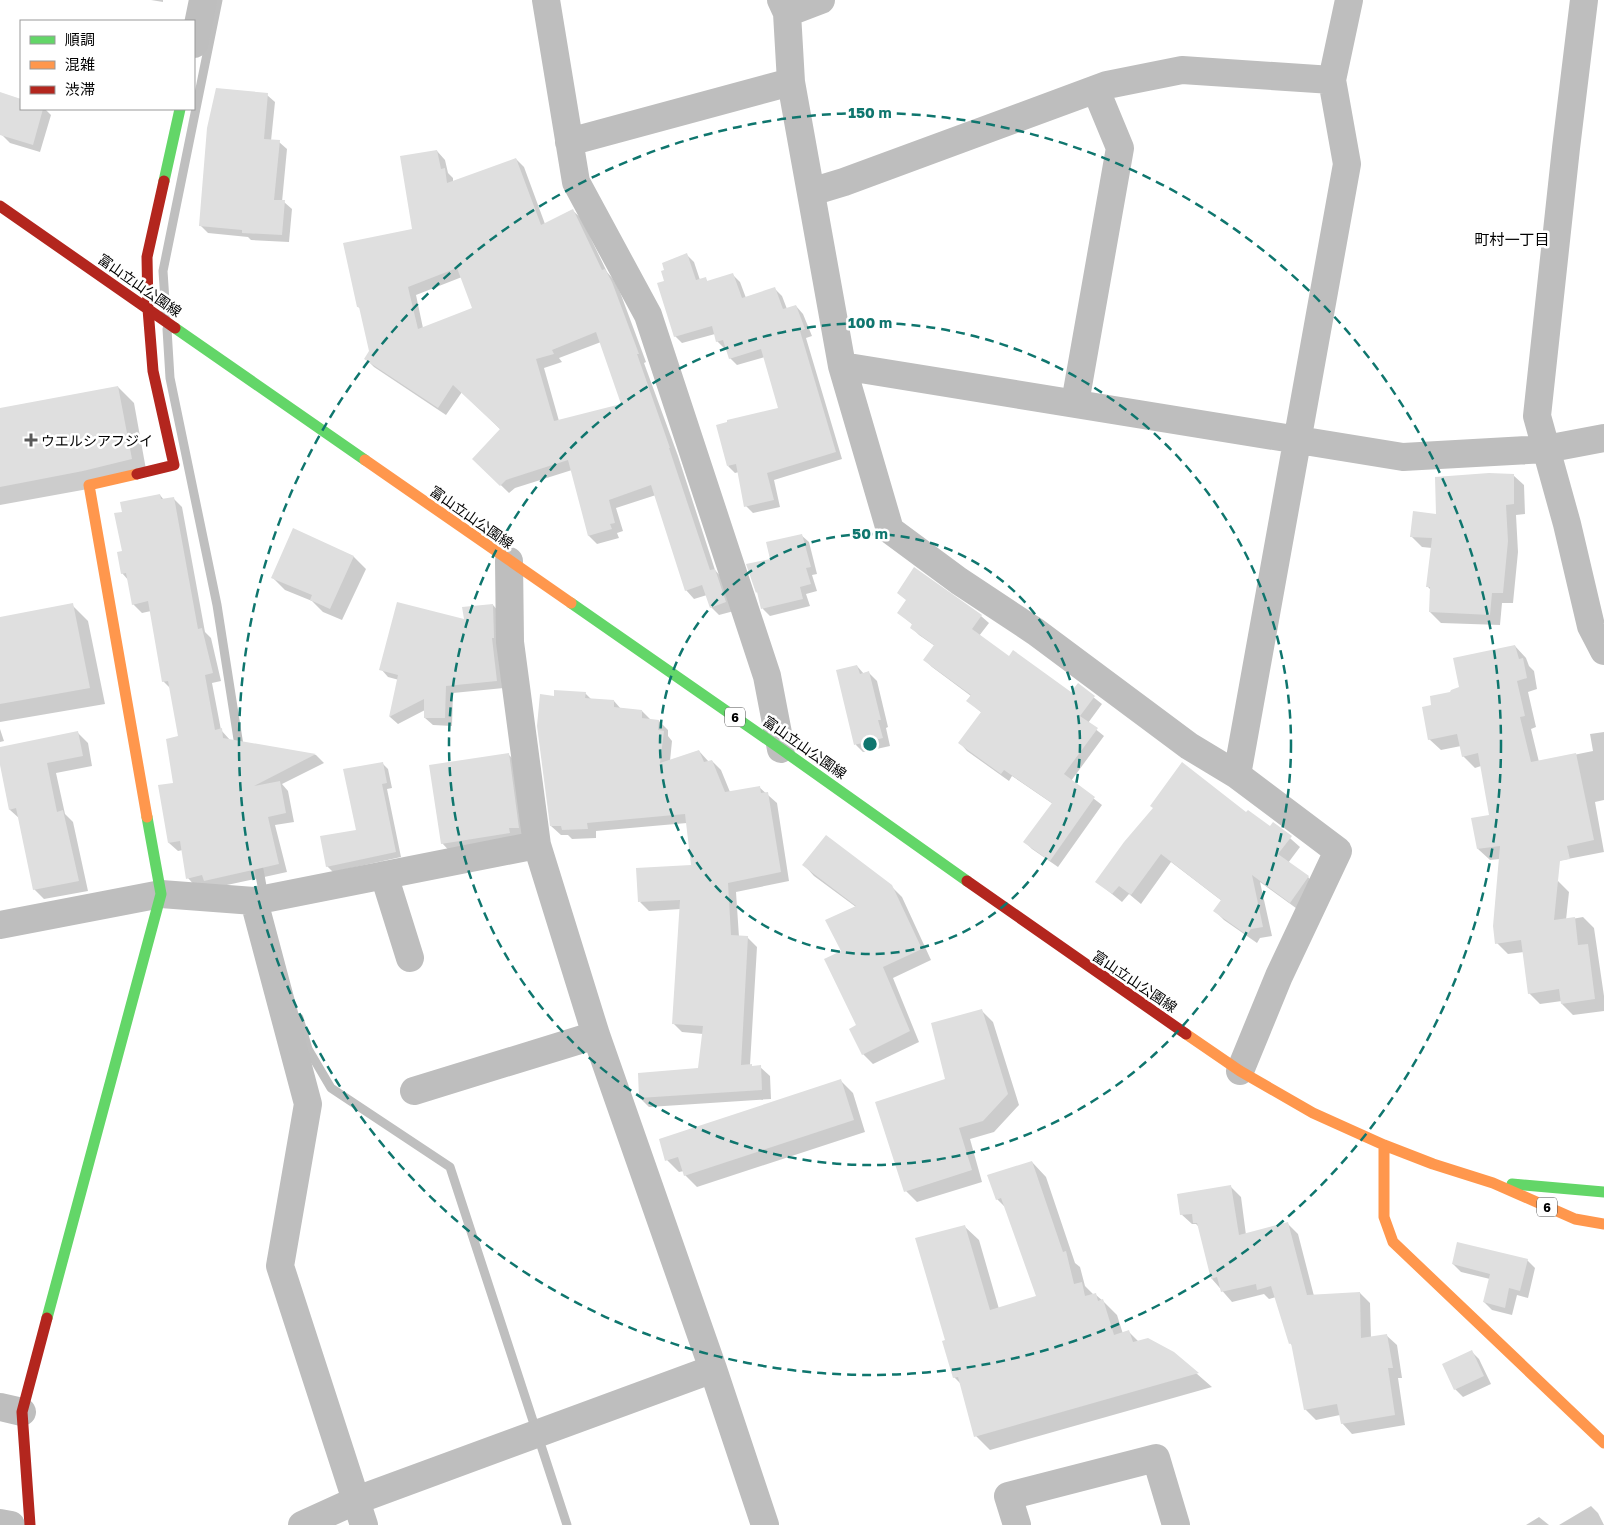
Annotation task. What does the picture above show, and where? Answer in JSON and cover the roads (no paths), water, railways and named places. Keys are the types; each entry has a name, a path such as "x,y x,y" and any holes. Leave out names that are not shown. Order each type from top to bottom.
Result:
{"main road":[{"path":"30,1525 11,1409 161,894 89,485 174,465 153,371 148,309 148,257 180,110"},
{"name":"富山立山公園線","path":"0,206 782,749 1082,963 1240,1071 1313,1113 1384,1145 1433,1164 1493,1183 1575,1219 1604,1224"},
{"path":"1384,1145 1384,1216 1393,1242 1604,1443"},
{"name":"富山立山公園線","path":"1493,1183 1580,1188 1604,1192"}],"street":[{"path":"195,39 203,0"},
{"path":"546,0 576,182 648,315 767,676 782,749"},
{"path":"821,0 784,7 790,82 842,366 890,530 959,581 1036,632 1189,746 1237,774 1338,850 1280,976 1240,1071"},
{"path":"1237,774 1347,164 1332,80 1349,0"},
{"path":"1584,0 1537,416 1567,524 1591,626 1604,651"},
{"path":"811,192 1107,85 1182,70 1332,80"},
{"path":"570,142 790,82"},
{"path":"1074,403 1120,148 1096,90"},
{"path":"842,366 1403,457 1546,449 1604,438"},
{"path":"509,561 510,642 537,845 596,1035 713,1369 765,1525"},
{"path":"0,925 161,894 254,901 537,845"},
{"path":"384,875 410,958"},
{"path":"254,901 308,1104 280,1266 360,1513"},
{"path":"414,1091 596,1035"},
{"path":"302,1525 360,1513 713,1369"},
{"path":"1017,1525 1008,1496 1156,1458 1176,1525"},
{"path":"0,1523 11,1525"}],"waterway":[{"path":"166,316 163,271 218,0"},
{"path":"167,329 170,378 217,605 240,752"},
{"path":"257,859 264,897"},
{"path":"299,1018 308,1049 331,1088 450,1167 567,1525"}],"place":[{"name":"ウエルシアフジイ","path":"31,440"}],"district":[{"name":"町村一丁目","path":"1512,239"}]}
